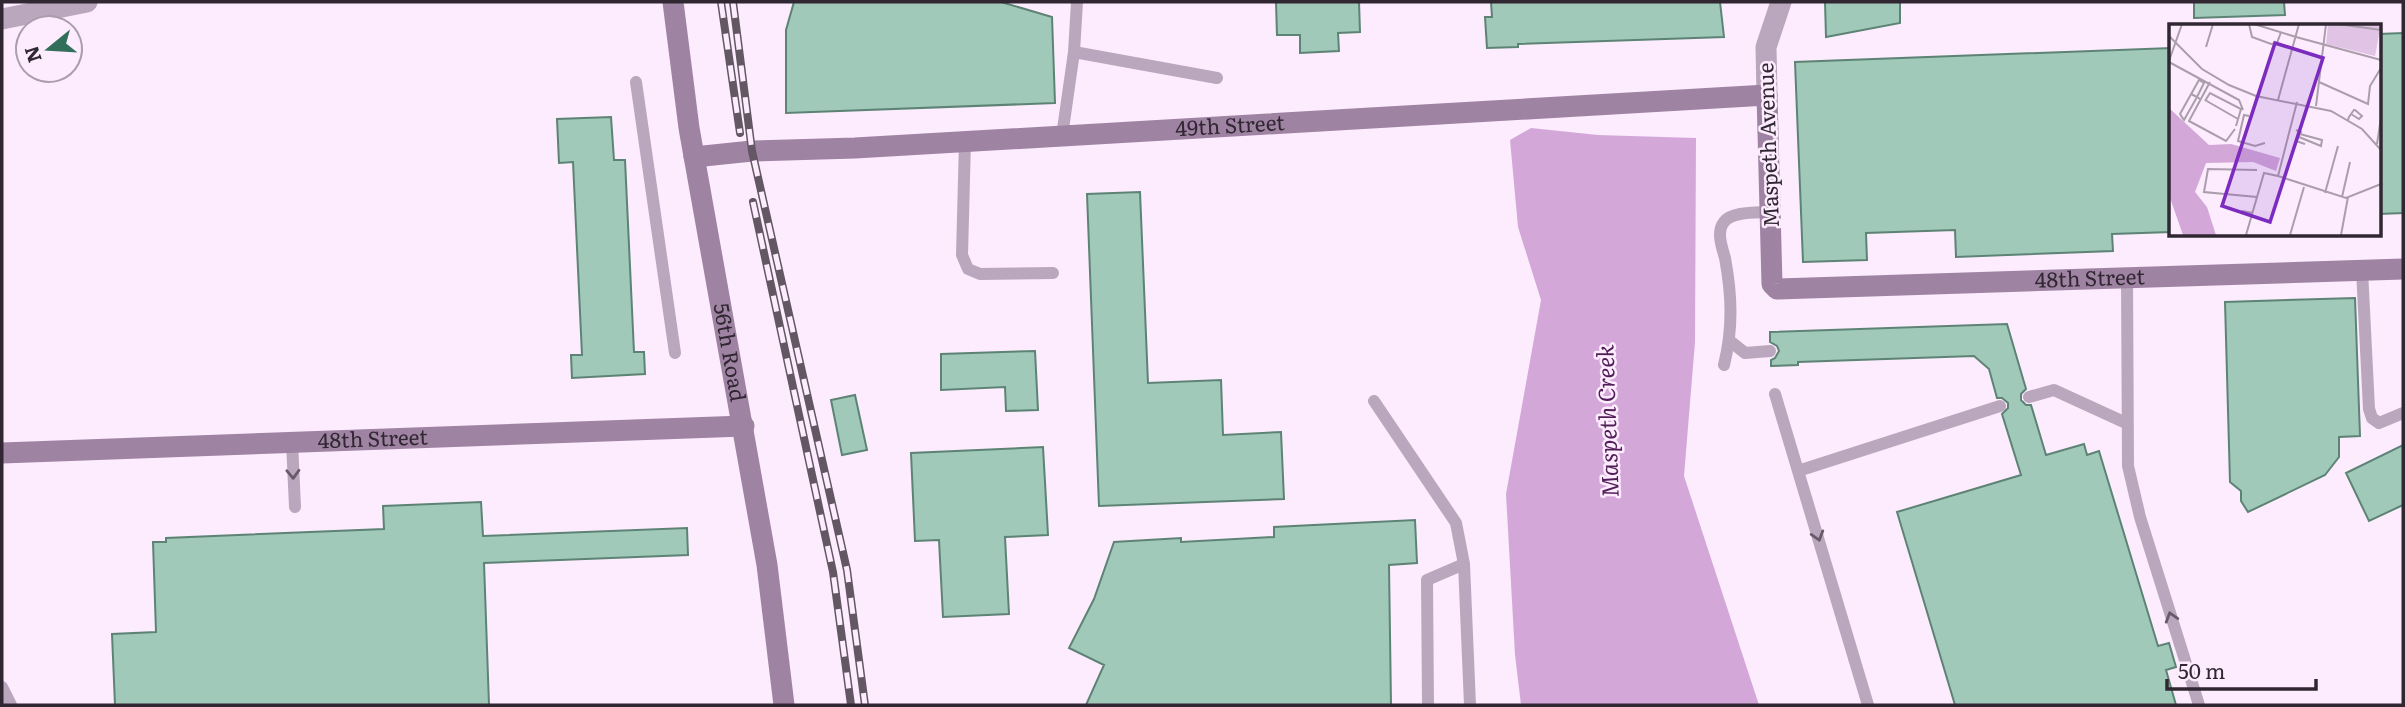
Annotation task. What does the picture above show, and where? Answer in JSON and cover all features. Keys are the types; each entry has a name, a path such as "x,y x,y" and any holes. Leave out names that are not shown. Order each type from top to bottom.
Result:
{"main road":[{"name":"56th Road","path":"673,2 694,157 744,426 771,591 784,705"},
{"name":"49th Street","path":"694,157 752,151 1062,136 1767,95"},
{"name":"Maspeth Avenue","path":"1767,95 1772,284 1777,289"},
{"name":"48th Street","path":"1777,289 2403,269"},
{"name":"48th Street","path":"2,453 744,426"}],"street":[{"path":"2,19 87,2"},
{"name":"Maspeth Avenue","path":"1767,95 1766,47 1782,2"}],"lane":[{"path":"1062,136 1077,2"},
{"path":"1073,52 1217,78"},
{"path":"636,82 675,353"},
{"path":"965,141 962,255 968,269 980,274 1053,273"},
{"path":"1724,365 1732,323 1729,278 1720,234 1723,223 1730,217 1770,212"},
{"path":"2362,270 2369,410 2372,418 2379,423 2403,413"},
{"path":"2127,278 2128,466 2140,517 2199,705"},
{"path":"1730,341 1745,353 1770,351"},
{"path":"2029,397 2054,390 2126,423"},
{"path":"1775,394 1868,705"},
{"path":"1374,401 1456,523 1464,564 1470,705"},
{"path":"1798,471 2000,406"},
{"path":"292,442 295,507"},
{"path":"1428,705 1427,580 1464,564"},
{"path":"2,687 11,705"}],"water":[{"name":"Maspeth Creek","path":"1531,128 1598,135 1696,138 1695,342 1684,476 1759,705 1521,705 1515,655 1506,494 1541,300 1518,227 1510,140"}],"building":[{"path":"794,2 1001,2 1052,17 1055,103 786,113 786,30"},
{"path":"1276,2 1359,2 1360,32 1338,33 1339,51 1300,53 1300,35 1277,35"},
{"path":"1491,2 1720,2 1724,37 1518,44 1518,47 1487,48 1485,17 1492,17"},
{"path":"1825,2 1900,2 1900,23 1826,37"},
{"path":"2194,2 2284,2 2285,15 2194,18"},
{"path":"2403,33 2403,213 2380,214 2380,34"},
{"path":"2169,48 2169,232 2112,234 2113,251 1956,257 1955,230 1866,233 1867,260 1803,262 1795,62"},
{"path":"611,117 614,160 625,160 634,352 644,352 645,374 572,378 571,355 582,355 573,162 559,163 557,119"},
{"path":"1140,192 1148,383 1221,380 1223,435 1281,432 1284,499 1099,506 1087,194"},
{"path":"2355,298 2360,436 2339,437 2339,457 2325,475 2248,512 2241,501 2241,491 2230,482 2225,302"},
{"path":"2007,324 2026,389 2021,394 2021,400 2026,405 2031,405 2046,455 2084,444 2087,455 2099,451 2158,646 2169,643 2176,667 2166,670 2176,705 1955,705 1897,512 2021,475 2002,414 2008,408 2008,403 1997,398 1989,369 1974,356 1798,362 1798,365 1771,366 1771,360 1779,351 1777,346 1770,342 1770,332"},
{"path":"1035,351 1038,410 1006,411 1005,387 941,390 941,354"},
{"path":"855,395 867,450 842,455 831,400"},
{"path":"2403,445 2403,505 2369,521 2346,473"},
{"path":"1043,447 1048,535 1005,537 1009,614 943,617 939,540 915,541 911,453"},
{"path":"481,502 483,536 687,528 688,555 484,563 489,705 115,705 112,634 156,632 153,542 166,542 166,538 384,529 383,506"},
{"path":"1415,520 1417,563 1389,565 1391,705 1086,705 1104,665 1069,648 1094,599 1114,542 1274,537 1274,527"}],"railway":[{"path":"721,2 740,133"},
{"path":"733,2 752,151 847,570 865,705"},
{"path":"753,202 833,572 851,705"}]}
